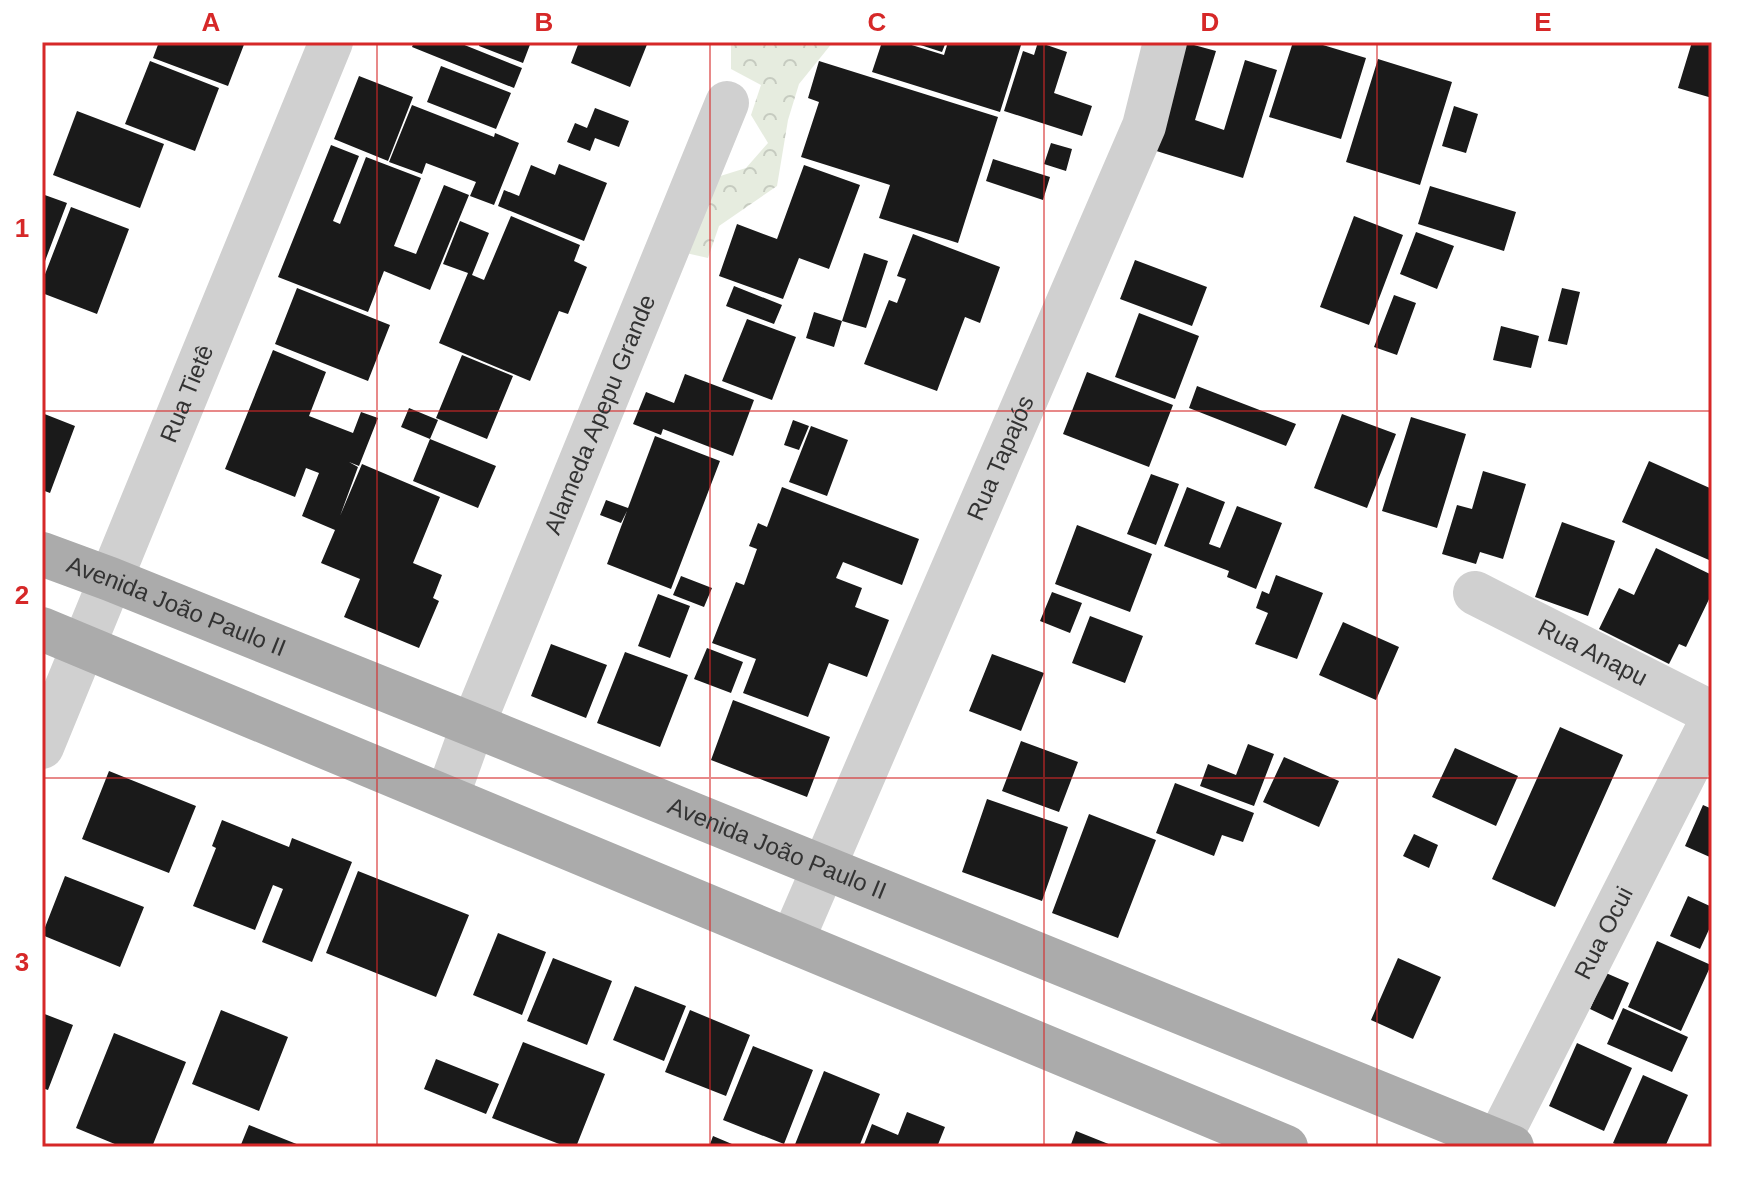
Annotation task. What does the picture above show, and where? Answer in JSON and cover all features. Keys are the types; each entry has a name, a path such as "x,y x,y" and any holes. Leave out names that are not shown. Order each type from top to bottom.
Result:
{"main road":[{"name":"Avenida João Paulo II","path":"42,554 473,725 1501,1145"},
{"path":"42,629 1286,1147"}],"street":[{"name":"Rua Tietê","path":"42,747 331,42"},
{"name":"Rua Tapajós","path":"792,941 1144,126 1165,42"},
{"name":"Alameda Apepu Grande","path":"447,797 473,725 727,103"},
{"name":"Rua Anapu","path":"1475,593 1712,713"},
{"name":"Rua Ocui","path":"1501,1145 1712,720"}],"green space":[{"path":"731,42 833,42 799,84 788,120 777,186 719,226 708,258 677,251 714,178 746,168 768,143 751,115 761,85 731,69"}],"building":[{"path":"159,42 245,42 228,86 153,58"},
{"path":"414,42 457,42 522,68 514,88 412,47"},
{"path":"480,42 531,42 523,63 479,46"},
{"path":"579,42 648,42 630,87 571,63"},
{"path":"882,42 902,42 944,55 948,42 1022,42 1000,112 872,72"},
{"path":"911,42 946,42 942,52"},
{"path":"1038,42 1067,52 1054,93 1092,106 1082,136 1004,111 1023,51 1034,55"},
{"path":"1183,42 1216,51 1195,120 1224,130 1245,60 1277,70 1243,178 1150,149"},
{"path":"1293,42 1313,42 1366,58 1341,139 1269,117"},
{"path":"1692,42 1712,42 1712,98 1678,88"},
{"path":"1378,59 1452,82 1420,185 1346,162"},
{"path":"150,61 219,88 195,151 125,124"},
{"path":"819,61 998,117 958,243 879,218 890,185 801,157 819,102 808,98"},
{"path":"441,66 511,93 496,129 427,102"},
{"path":"359,76 413,97 388,161 334,139"},
{"path":"412,105 494,137 495,133 519,143 494,205 470,196 476,182 426,163 422,174 389,162"},
{"path":"1454,106 1478,114 1466,153 1442,146"},
{"path":"595,108 629,121 619,147 595,138 590,151 567,142 575,123 587,128"},
{"path":"77,111 164,144 140,208 53,175"},
{"path":"1051,143 1072,149 1066,171 1044,164"},
{"path":"331,145 359,156 333,221 340,224 366,157 421,178 394,246 416,254 444,185 469,195 430,290 384,271 368,312 278,277"},
{"path":"993,159 1050,177 1043,200 986,181"},
{"path":"559,164 607,183 584,241 498,206 504,190 519,196 531,165 555,175"},
{"path":"804,165 860,185 829,269 799,258 783,299 719,276 737,224 777,239"},
{"path":"1430,186 1516,212 1504,251 1418,224"},
{"path":"42,194 67,203 42,269"},
{"path":"71,207 129,229 97,314 42,293 42,282"},
{"path":"511,216 580,245 574,261 587,267 568,314 559,311 530,381 439,343 468,273 443,264 460,221 489,233 472,275 484,280"},
{"path":"1354,216 1403,235 1369,325 1320,307"},
{"path":"1416,232 1454,246 1437,289 1400,274"},
{"path":"913,234 1000,267 980,323 965,317 937,391 864,364 889,300 897,303 906,279 897,276"},
{"path":"864,253 888,261 866,328 842,321"},
{"path":"1135,260 1207,287 1192,326 1120,299"},
{"path":"734,286 782,305 774,324 726,306"},
{"path":"297,288 390,325 368,381 275,344"},
{"path":"1562,288 1580,292 1567,345 1548,341"},
{"path":"1394,295 1416,303 1397,355 1374,347"},
{"path":"814,312 842,321 834,347 806,338"},
{"path":"1139,313 1199,336 1175,399 1115,377"},
{"path":"747,319 796,337 772,400 722,381"},
{"path":"1501,326 1539,336 1531,368 1493,360"},
{"path":"273,350 326,372 309,416 353,433 361,412 378,418 359,466 349,462 358,467 340,516 362,464 440,497 413,563 442,575 433,598 439,601 419,648 344,617 360,579 321,563 335,530 302,516 319,473 306,468 295,497 225,469"},
{"path":"462,355 513,376 487,439 436,418"},
{"path":"1087,372 1173,405 1149,467 1063,434"},
{"path":"685,374 754,400 733,456 663,429 661,435 633,424 646,392 674,403"},
{"path":"1197,386 1296,424 1286,446 1189,408"},
{"path":"409,408 438,420 430,439 401,427"},
{"path":"42,413 75,426 50,493 42,490"},
{"path":"1342,414 1396,434 1367,508 1314,488"},
{"path":"1411,417 1466,434 1437,528 1382,511"},
{"path":"793,420 809,426 799,450 784,445"},
{"path":"811,426 848,440 827,496 789,482"},
{"path":"655,436 720,461 671,589 607,564 627,511 621,523 600,515 606,500 628,508"},
{"path":"430,439 496,466 478,508 413,481"},
{"path":"1649,461 1712,489 1712,553 1709,560 1622,522"},
{"path":"1483,471 1526,484 1503,559 1480,552 1476,564 1442,554 1457,505 1472,509"},
{"path":"1151,474 1179,484 1156,545 1127,534"},
{"path":"782,487 919,539 902,585 843,562 836,578 862,588 855,607 889,620 867,677 829,663 808,717 743,693 756,659 712,643 736,582 744,585 757,549 749,546 758,523 767,527"},
{"path":"1187,487 1225,502 1209,544 1220,548 1237,506 1282,523 1256,589 1227,577 1229,571 1164,546"},
{"path":"1562,522 1615,541 1588,616 1535,597"},
{"path":"1077,525 1152,554 1130,612 1055,584"},
{"path":"1656,548 1712,575 1712,593 1686,647 1679,644 1669,664 1599,629 1619,588 1634,595"},
{"path":"1276,575 1323,593 1297,659 1255,644 1268,613 1256,608 1262,591 1269,594"},
{"path":"681,576 712,588 704,607 673,595"},
{"path":"1052,592 1082,603 1070,633 1040,621"},
{"path":"658,594 690,606 670,658 638,646"},
{"path":"1090,616 1143,636 1125,683 1072,663"},
{"path":"1343,622 1399,647 1376,700 1319,675"},
{"path":"551,644 607,665 586,718 531,696"},
{"path":"707,648 743,662 731,693 694,679"},
{"path":"625,652 688,675 660,747 597,723"},
{"path":"992,654 1044,673 1021,731 969,711"},
{"path":"733,700 830,737 807,797 711,760"},
{"path":"1560,727 1623,755 1555,907 1492,879"},
{"path":"1021,741 1078,762 1059,812 1002,791"},
{"path":"1248,744 1274,754 1254,806 1200,786 1208,764 1236,775"},
{"path":"1455,748 1518,776 1496,826 1432,797"},
{"path":"1284,757 1339,781 1319,827 1263,802"},
{"path":"109,771 196,806 169,873 82,839"},
{"path":"1175,783 1254,813 1243,842 1222,835 1214,856 1156,833"},
{"path":"987,799 1068,827 1042,901 962,872"},
{"path":"1703,805 1712,809 1712,858 1685,846"},
{"path":"1089,814 1156,840 1118,938 1052,913"},
{"path":"222,820 289,847 292,838 352,862 312,962 262,942 283,889 273,885 255,930 193,906 216,848 212,846"},
{"path":"1414,834 1438,845 1429,868 1403,856"},
{"path":"358,871 469,915 436,997 326,953"},
{"path":"65,876 144,907 120,967 42,935"},
{"path":"1688,896 1712,907 1712,923 1700,949 1670,936"},
{"path":"498,933 546,952 522,1015 473,995"},
{"path":"1657,941 1711,965 1681,1031 1628,1007"},
{"path":"553,958 612,981 587,1045 527,1021"},
{"path":"1398,958 1441,977 1413,1039 1371,1020"},
{"path":"1606,973 1629,983 1613,1020 1590,1009"},
{"path":"635,986 686,1006 664,1061 613,1040"},
{"path":"1623,1008 1688,1037 1672,1072 1607,1044"},
{"path":"221,1010 288,1037 259,1111 192,1084"},
{"path":"690,1010 750,1035 726,1096 665,1072"},
{"path":"42,1013 73,1025 48,1090 42,1088"},
{"path":"114,1033 186,1062 152,1147 122,1147 76,1128"},
{"path":"523,1042 605,1074 576,1147 567,1147 492,1118"},
{"path":"1577,1043 1632,1068 1604,1131 1549,1106"},
{"path":"753,1046 813,1070 784,1144 723,1120"},
{"path":"436,1059 499,1084 486,1114 424,1089"},
{"path":"824,1071 880,1094 859,1147 794,1147"},
{"path":"1643,1075 1688,1095 1665,1147 1621,1147 1613,1143"},
{"path":"907,1112 945,1127 937,1147 863,1147 872,1124 898,1135"},
{"path":"249,1125 304,1147 240,1147"},
{"path":"1076,1131 1116,1147 1070,1147"},
{"path":"713,1136 739,1147 709,1147"}]}
